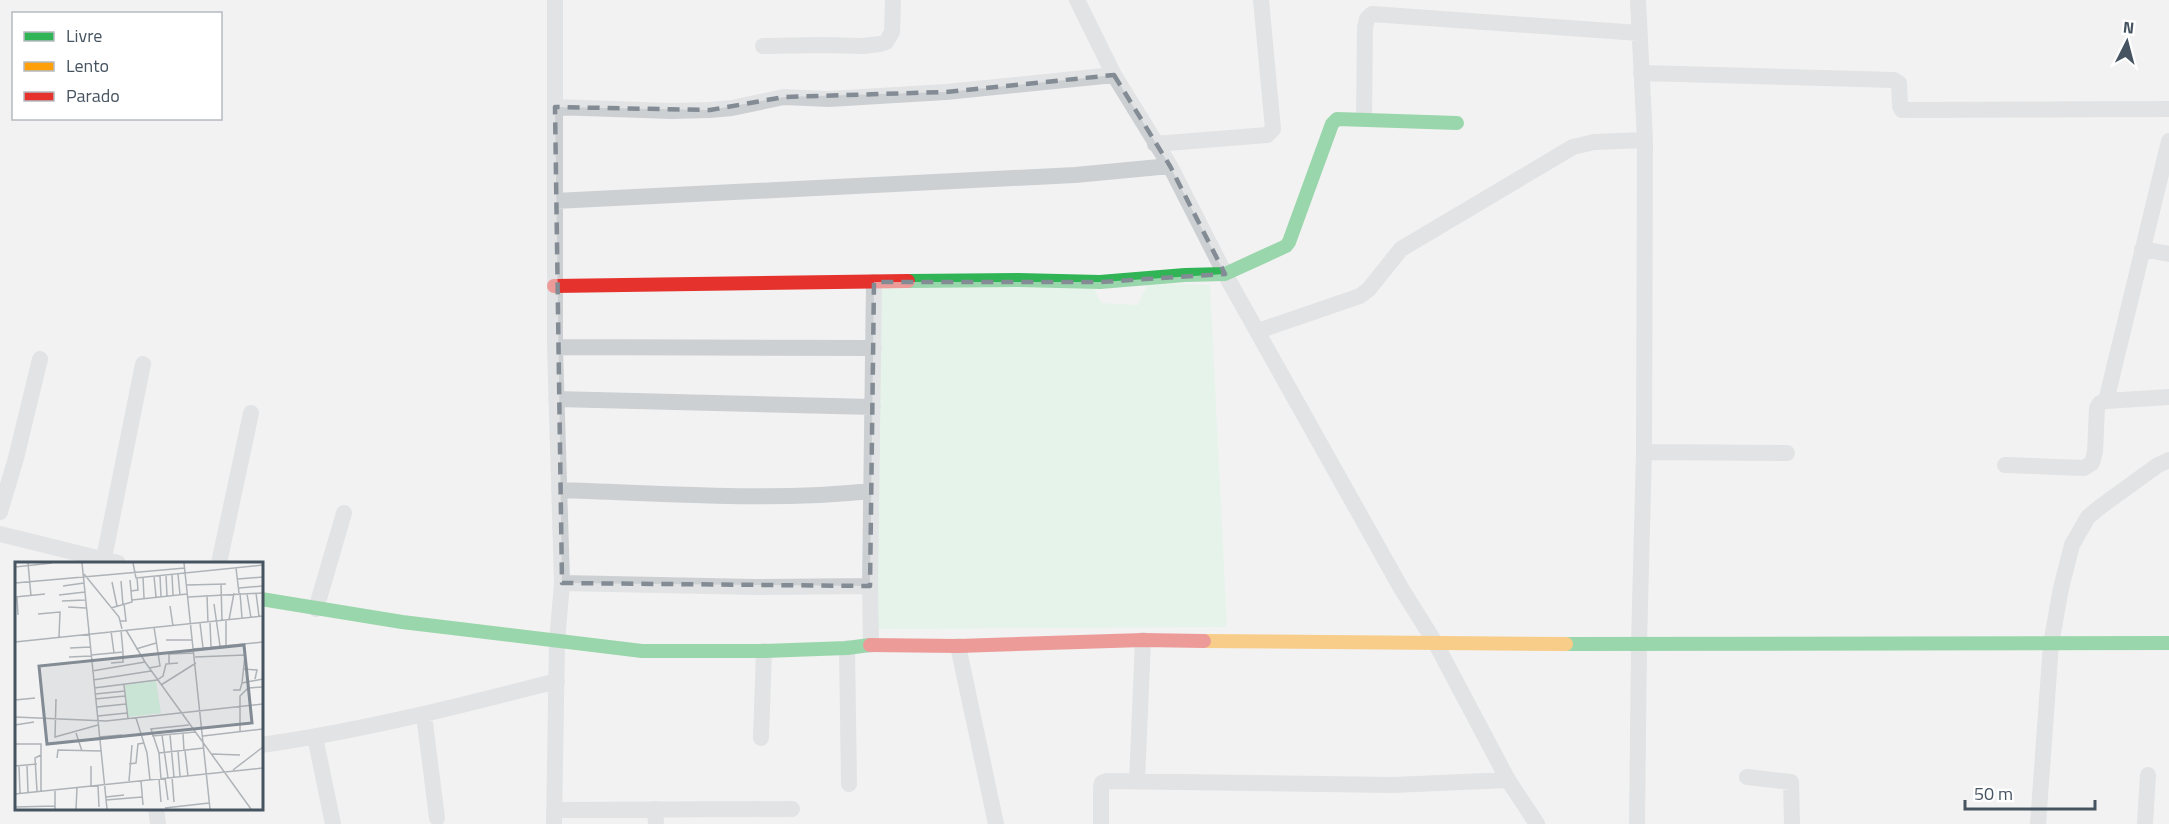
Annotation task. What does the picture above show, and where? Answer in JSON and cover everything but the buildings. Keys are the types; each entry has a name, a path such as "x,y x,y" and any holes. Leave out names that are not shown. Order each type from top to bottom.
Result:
{"street":[{"path":"555,0 554,286 562,583 557,642 554,817 655,816 792,809"},
{"path":"763,46 863,46 886,42 892,32 893,0"},
{"path":"1077,0 1114,75 1170,166 1225,274 1401,588 1436,644 1508,780 1537,824"},
{"path":"1155,144 1271,133 1273,129 1261,0"},
{"path":"1637,824 1644,452 1645,140 1638,0"},
{"path":"1364,119 1365,27 1367,19 1372,14 1639,33"},
{"path":"1641,73 1894,80 1899,83 1902,110 2169,110"},
{"path":"555,107 710,110 732,108 784,97 830,99 946,92 1114,75"},
{"path":"554,286 1018,280 1100,282 1225,274 1286,246 1332,124 1337,119 1457,123"},
{"path":"1258,332 1360,296 1369,289 1401,249 1573,147 1594,142 1645,140"},
{"path":"2106,401 2169,141"},
{"path":"555,201 1075,175 1170,166"},
{"path":"2142,249 2169,254"},
{"path":"871,645 874,282"},
{"path":"555,347 874,348"},
{"path":"0,512 16,458 40,359"},
{"path":"0,534 108,562 143,363"},
{"path":"2005,465 2084,468 2092,463 2095,452 2097,408 2100,403 2169,397"},
{"path":"556,399 873,407"},
{"path":"219,562 251,413"},
{"path":"1644,452 1787,453"},
{"path":"2038,824 2051,644 2061,588 2076,535 2088,517 2100,507 2158,465 2169,460"},
{"path":"559,490 764,496 834,495 871,491"},
{"path":"316,609 344,513"},
{"path":"562,583 755,587 870,586"},
{"path":"262,599 316,609 557,642 642,651 764,651 871,645 958,646 1143,640 1436,644 2169,643"},
{"path":"1137,781 1143,640"},
{"path":"958,646 996,824"},
{"path":"847,648 849,784"},
{"path":"761,738 764,651"},
{"path":"262,745 424,716 557,681"},
{"path":"424,716 437,818"},
{"path":"315,737 333,824"},
{"path":"2145,824 2148,775"},
{"path":"1747,777 1791,782 1792,824"},
{"path":"1101,824 1101,787 1102,783 1107,781 1393,784 1508,780"},
{"path":"156,809 158,824"}],"highlighted area":[{"path":"1114,75 1170,166 1225,274 1100,282 874,282 870,586 562,583 555,107 710,110 784,97 946,92"}],"green space":[{"path":"1148,283 1210,285 1227,627 875,629 879,286 1093,286 1101,303 1138,305"}],"traffic: fast":[{"path":"908,281 1100,282 1225,274 1286,246 1289,242 1332,124 1337,119 1457,123"},
{"path":"262,599 402,622 642,651 764,651 870,645"},
{"path":"1566,644 2169,643"}],"traffic: slow":[{"path":"1204,641 1566,644"}],"traffic: jam":[{"path":"554,286 908,281"},
{"path":"870,645 958,646 1143,640 1204,641"}]}
